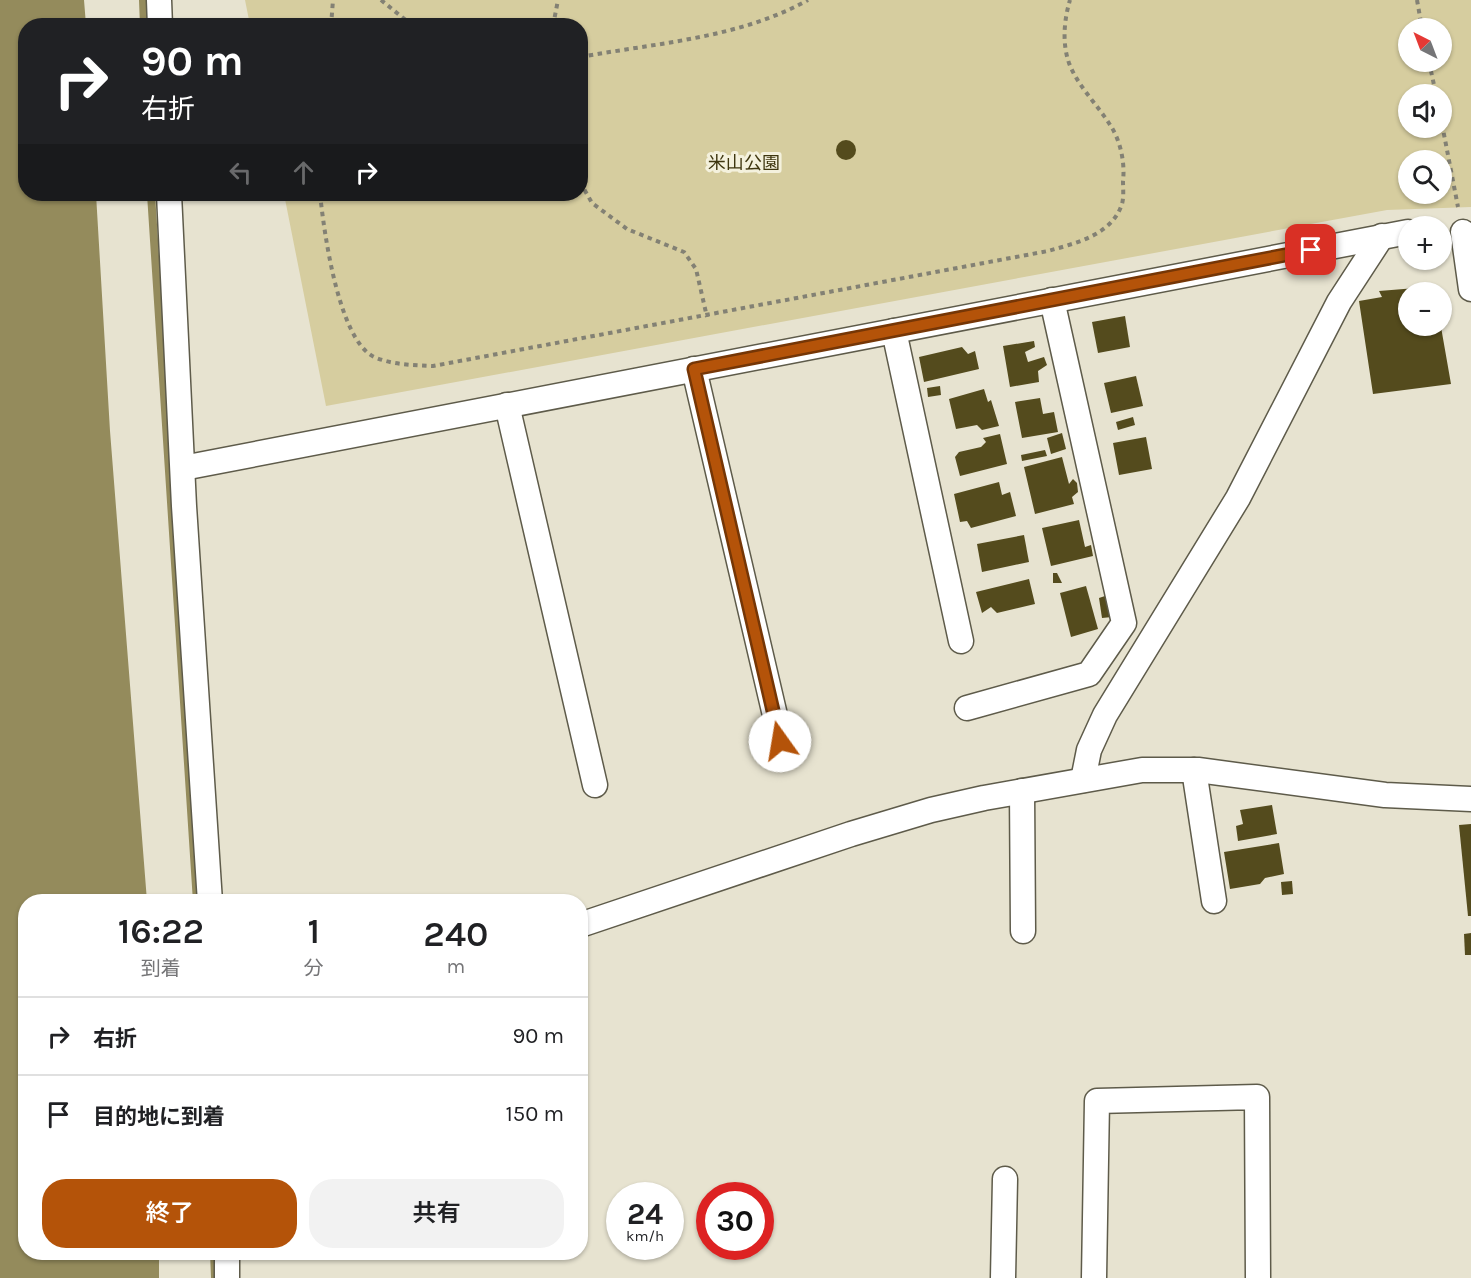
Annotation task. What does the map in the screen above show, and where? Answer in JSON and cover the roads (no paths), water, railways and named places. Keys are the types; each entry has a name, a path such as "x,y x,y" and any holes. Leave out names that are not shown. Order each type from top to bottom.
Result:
{"street":[{"path":"159,0 160,18"},
{"path":"169,201 183,468 210,894"},
{"path":"1458,232 1471,289"},
{"path":"183,468 1398,234"},
{"path":"1083,780 1089,750 1105,715 1238,498 1322,333 1382,236"},
{"path":"967,708 1089,674 1124,623 1052,300"},
{"path":"894,331 961,641"},
{"path":"694,369 780,741"},
{"path":"507,405 595,785"},
{"path":"588,923 851,834 931,810 1022,791 1152,770 1194,770 1385,795 1471,799"},
{"path":"1194,770 1214,901"},
{"path":"1022,791 1023,931"},
{"path":"1094,1278 1097,1101 1257,1097 1258,1278"},
{"path":"1003,1278 1005,1179"},
{"path":"227,1260 228,1278"}],"waterway":[{"path":"143,0 144,18"},
{"path":"151,201 196,894"},
{"path":"214,1260 215,1278"}],"park label":[{"name":"米山公園","path":"744,163"}]}
